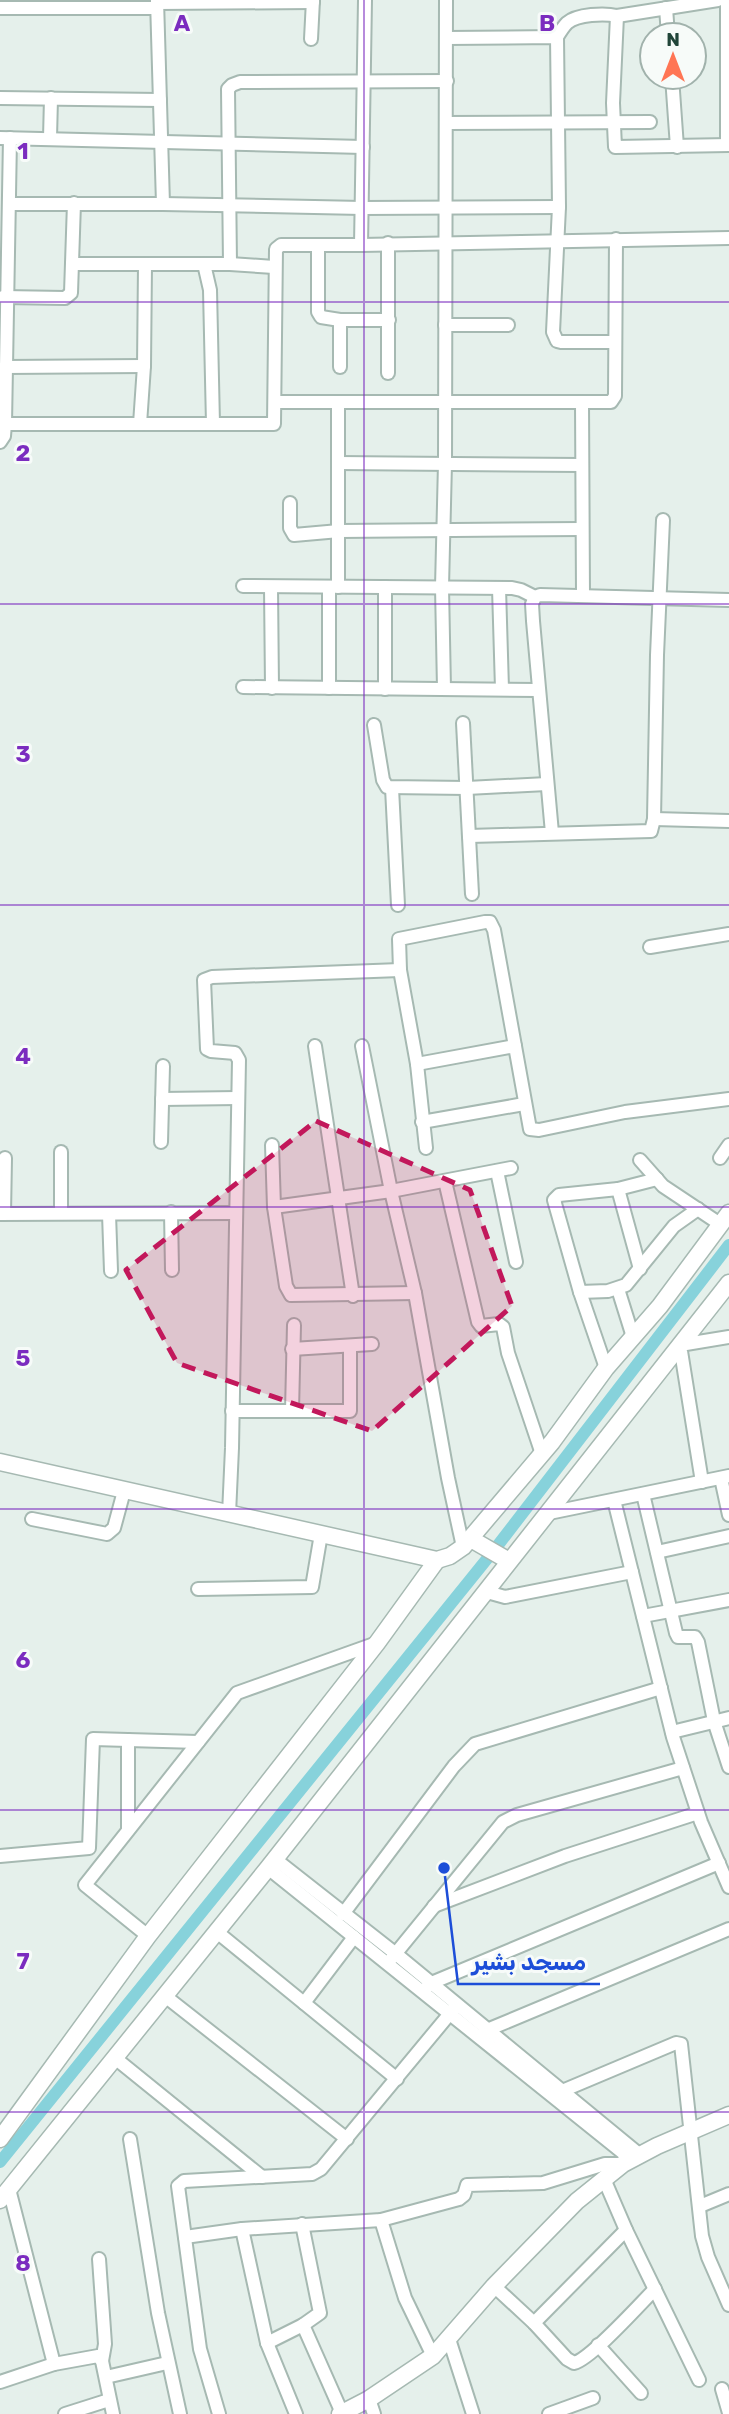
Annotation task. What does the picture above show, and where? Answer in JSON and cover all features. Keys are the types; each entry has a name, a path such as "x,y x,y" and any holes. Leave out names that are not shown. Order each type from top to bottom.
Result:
{"street":[{"path":"361,245 365,0"},
{"path":"444,689 442,587 446,0"},
{"path":"614,342 561,342 554,337 559,206 557,37 568,22 576,19 610,14 617,16 718,0"},
{"path":"617,16 615,147 728,145 727,0"},
{"path":"0,8 313,1 311,39"},
{"path":"157,4 163,204"},
{"path":"666,8 667,21"},
{"path":"446,37 557,37"},
{"path":"230,264 228,89 232,85 240,82 447,81"},
{"path":"673,91 677,147"},
{"path":"0,98 160,100"},
{"path":"50,138 51,98"},
{"path":"446,123 650,122"},
{"path":"0,442 4,436 5,424 4,297 9,204 5,138 363,147"},
{"path":"4,297 69,296 72,289 74,203"},
{"path":"9,204 362,208 559,206"},
{"path":"5,424 274,424 274,267 278,247 729,238"},
{"path":"275,402 607,403 614,400 616,239"},
{"path":"388,243 388,373"},
{"path":"317,246 319,315 323,319 388,320"},
{"path":"72,264 230,264 274,267"},
{"path":"204,264 210,290 213,424"},
{"path":"140,424 144,366 145,265"},
{"path":"340,320 340,367"},
{"path":"445,325 508,325"},
{"path":"5,367 144,366"},
{"path":"329,688 338,531 338,402"},
{"path":"582,402 583,595"},
{"path":"338,463 582,465"},
{"path":"290,503 290,528 294,535 338,531 582,529"},
{"path":"469,836 651,831 654,819 663,520"},
{"path":"243,586 499,588 521,590 535,597"},
{"path":"271,587 272,688"},
{"path":"385,587 385,689"},
{"path":"499,588 502,689"},
{"path":"535,597 540,594 729,600"},
{"path":"535,597 533,613 538,690 552,833"},
{"path":"243,687 538,690"},
{"path":"463,723 472,894"},
{"path":"374,725 383,779 387,787 547,785"},
{"path":"392,788 398,905"},
{"path":"654,819 729,821"},
{"path":"426,1148 417,1064 400,970 398,942 401,937 490,922 494,930 527,1126 539,1130 625,1112 729,1098"},
{"path":"650,947 729,934"},
{"path":"229,1514 239,1056 232,1052 211,1051 205,1043 203,985 207,978 400,970"},
{"path":"315,1046 354,1296"},
{"path":"362,1046 415,1293 448,1478 471,1543 506,1559"},
{"path":"417,1064 515,1046"},
{"path":"161,1142 163,1066"},
{"path":"162,1099 238,1098"},
{"path":"422,1122 524,1104"},
{"path":"272,1145 274,1207 288,1292 297,1297 415,1293"},
{"path":"720,1158 729,1145"},
{"path":"61,1152 61,1213"},
{"path":"5,1158 2,1214 236,1213"},
{"path":"0,1462 438,1560 450,1556 471,1543 606,1368 660,1306 725,1218 698,1209 657,1179 640,1160"},
{"path":"274,1207 391,1191 511,1167"},
{"path":"497,1171 516,1262"},
{"path":"606,1368 580,1292 554,1200 559,1195 618,1189 657,1179"},
{"path":"445,1181 478,1322 481,1326 499,1324 503,1327 508,1353 542,1454"},
{"path":"618,1189 640,1269"},
{"path":"580,1292 618,1289 626,1285 674,1226 698,1209"},
{"path":"172,1212 172,1270"},
{"path":"109,1214 111,1271"},
{"path":"54,2364 5,2195 272,1864 487,1592 506,1559 549,1513 729,1283"},
{"path":"618,1289 633,1337"},
{"path":"292,1411 294,1325"},
{"path":"680,1345 729,1337"},
{"path":"292,1349 372,1344"},
{"path":"680,1345 702,1482"},
{"path":"232,1411 351,1411 350,1346"},
{"path":"549,1513 725,1477 729,1515"},
{"path":"32,1519 107,1534 114,1528 124,1491"},
{"path":"643,1493 678,1637 695,1637 698,1643 714,1721 729,1767"},
{"path":"614,1500 672,1732 698,1813 729,1887"},
{"path":"198,1589 312,1587 321,1534"},
{"path":"657,1552 729,1536"},
{"path":"0,2139 148,1936 377,1643 438,1560"},
{"path":"487,1592 505,1597 632,1572"},
{"path":"643,1616 729,1600"},
{"path":"148,1936 85,1885 237,1693 377,1643"},
{"path":"343,1914 454,1766 475,1744 661,1688"},
{"path":"672,1732 729,1718"},
{"path":"0,1856 89,1848 93,1739 198,1742"},
{"path":"128,1740 128,1830"},
{"path":"392,1959 498,1827 508,1819 683,1768"},
{"path":"434,1906 555,1860 698,1813"},
{"path":"426,1988 719,1863"},
{"path":"272,1864 343,1914 426,1988 632,2160"},
{"path":"272,1864 354,1937 392,1959"},
{"path":"483,2034 729,1929"},
{"path":"217,1932 397,2079"},
{"path":"304,2003 354,1937"},
{"path":"165,1996 347,2139"},
{"path":"219,2414 200,2349 178,2189 180,2183 317,2172 453,2010"},
{"path":"483,2034 562,2091 632,2160"},
{"path":"562,2091 679,2043 683,2046 702,2236 708,2257 725,2286 729,2305"},
{"path":"115,2058 262,2177"},
{"path":"303,2325 341,2413 371,2407 433,2356 494,2286 577,2201 632,2160 729,2115"},
{"path":"130,2139 167,2362 180,2414"},
{"path":"185,2237 242,2229 381,2220 459,2199 464,2195 467,2185 543,2183 598,2166 632,2160"},
{"path":"604,2179 699,2380"},
{"path":"700,2206 729,2194"},
{"path":"381,2220 405,2298 433,2356"},
{"path":"267,2343 303,2325 320,2312 302,2224"},
{"path":"242,2229 267,2343 296,2414"},
{"path":"534,2323 626,2230"},
{"path":"99,2259 105,2344 102,2361 113,2414"},
{"path":"494,2286 573,2363 580,2361 598,2345 655,2289"},
{"path":"449,2339 473,2414"},
{"path":"598,2345 641,2393"},
{"path":"0,2382 91,2355 102,2361"},
{"path":"106,2377 167,2362"},
{"path":"722,2389 729,2413"},
{"path":"549,2414 593,2398"},
{"path":"65,2414 109,2400"}],"highlighted area":[{"path":"316,1121 470,1190 512,1306 372,1431 177,1363 126,1270"}],"waterway":[{"path":"0,2162 495,1549 729,1245"}],"place":[{"name":"مسجد بشیر","path":"444,1868"}]}
